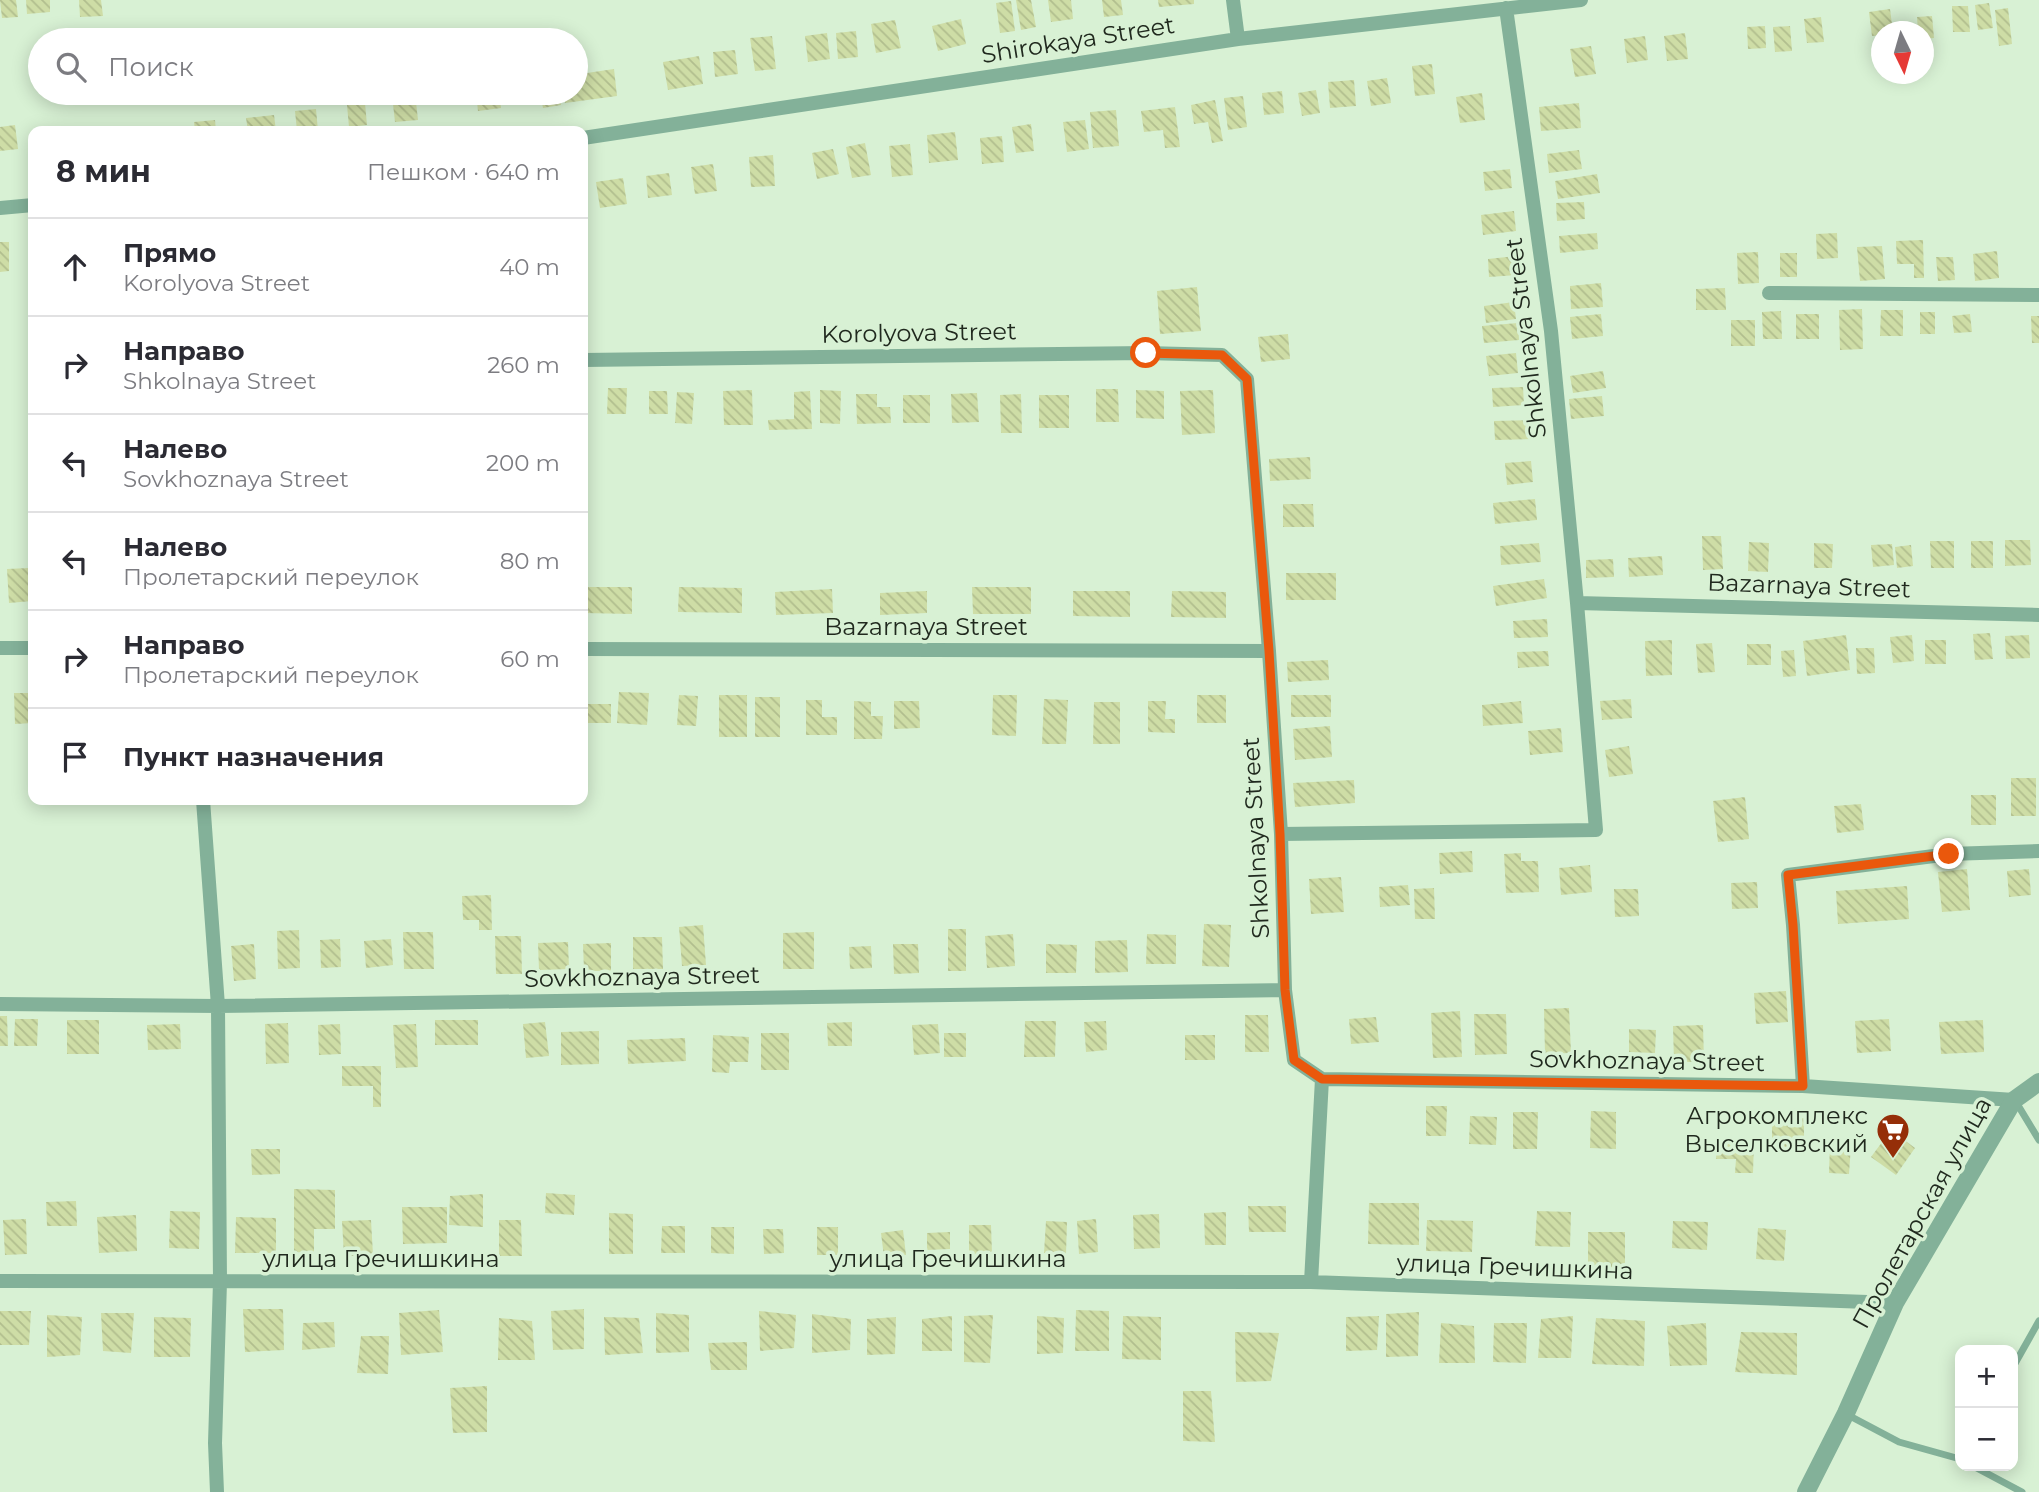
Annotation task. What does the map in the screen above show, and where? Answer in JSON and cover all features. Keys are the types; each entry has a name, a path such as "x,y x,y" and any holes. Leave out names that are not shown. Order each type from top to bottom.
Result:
{"street":[{"path":"1233,0 1238,39"},
{"name":"Shirokaya Street","path":"588,137 1238,39 1581,0"},
{"name":"Shkolnaya Street","path":"1280,834 1596,830 1551,331 1506,8"},
{"path":"0,208 28,205"},
{"path":"1769,293 2039,295"},
{"name":"Shkolnaya Street","path":"588,360 1146,353 1222,355 1247,379 1269,651 1280,834 1285,990 1294,1060 1322,1079"},
{"name":"Bazarnaya Street","path":"1577,603 2039,615"},
{"path":"0,648 28,648"},
{"name":"Bazarnaya Street","path":"588,649 1269,651"},
{"path":"203,805 218,1006 220,1282 216,1492"},
{"path":"1803,1086 1788,875 1949,854 2039,851"},
{"name":"Sovkhoznaya Street","path":"0,1004 218,1006 1285,990"},
{"path":"1311,1282 1322,1079"},
{"name":"Sovkhoznaya Street","path":"1322,1079 1803,1086 2014,1100"},
{"name":"Пролетарская улица","path":"1806,1492 1846,1413 1895,1303 2014,1100 2039,1082"},
{"name":"улица Гречишкина","path":"0,1281 1311,1282 1895,1303"}],"lane":[{"path":"2014,1100 2039,1140"},
{"path":"2018,1358 2039,1321"},
{"path":"1846,1413 1899,1442 1955,1458"},
{"path":"1982,1471 2022,1492"}],"building":[{"path":"0,0 16,0 18,17 2,18"},
{"path":"26,0 50,0 50,12 27,14"},
{"path":"79,0 101,0 103,16 80,17"},
{"path":"1016,0 1031,0 1036,27 1021,30"},
{"path":"1048,0 1071,0 1073,19 1051,22"},
{"path":"1102,0 1121,0 1123,15 1104,17"},
{"path":"1158,0 1194,0 1194,4 1159,7"},
{"path":"1011,1 1015,31 1000,33 996,3"},
{"path":"1989,3 1993,28 1978,30 1975,5"},
{"path":"1952,6 1968,6 1970,32 1953,32"},
{"path":"2008,8 2012,44 1999,46 1995,10"},
{"path":"1890,9 1892,21 1871,21 1871,28 1869,12"},
{"path":"1932,16 1932,21 1917,21 1917,17"},
{"path":"1821,17 1824,42 1807,43 1804,19"},
{"path":"961,19 966,44 938,51 932,26"},
{"path":"895,20 901,48 876,53 871,24"},
{"path":"1765,26 1766,48 1748,49 1747,27"},
{"path":"1790,26 1792,51 1775,52 1773,27"},
{"path":"856,31 858,57 838,59 836,33"},
{"path":"827,33 830,59 808,62 805,36"},
{"path":"1685,33 1688,59 1667,61 1664,36"},
{"path":"772,36 776,69 755,71 750,38"},
{"path":"1645,36 1648,60 1627,63 1624,39"},
{"path":"1591,46 1596,74 1575,77 1570,49"},
{"path":"735,50 738,74 715,77 713,52"},
{"path":"699,56 703,84 668,90 663,62"},
{"path":"1432,64 1435,94 1415,96 1412,66"},
{"path":"614,69 617,96 588,100 588,73"},
{"path":"1387,78 1391,103 1371,106 1367,81"},
{"path":"1354,80 1356,106 1330,108 1328,82"},
{"path":"1316,90 1320,113 1302,116 1298,93"},
{"path":"1282,91 1284,113 1264,115 1262,93"},
{"path":"1482,93 1485,120 1460,123 1456,97"},
{"path":"1243,96 1247,127 1228,130 1224,98"},
{"path":"1215,100 1223,141 1212,143 1208,122 1194,124 1191,105"},
{"path":"1579,103 1581,128 1541,131 1539,107"},
{"path":"347,105 365,105 367,125 349,126"},
{"path":"393,105 416,105 418,120 395,122"},
{"path":"477,105 501,105 501,108 478,111"},
{"path":"1175,107 1180,147 1165,148 1163,130 1144,132 1141,111"},
{"path":"316,109 318,126 296,126 295,111"},
{"path":"1116,110 1119,146 1093,148 1090,112"},
{"path":"274,115 275,126 247,126 246,118"},
{"path":"215,120 216,126 194,126 194,122"},
{"path":"1085,120 1089,149 1067,152 1063,122"},
{"path":"1031,124 1034,151 1016,153 1012,127"},
{"path":"15,125 18,149 0,151 0,127"},
{"path":"955,132 958,160 929,163 927,135"},
{"path":"1002,136 1004,162 982,164 980,138"},
{"path":"865,143 871,175 852,178 846,147"},
{"path":"910,144 913,175 892,177 889,146"},
{"path":"833,149 839,174 817,179 812,153"},
{"path":"1579,150 1582,169 1549,173 1547,154"},
{"path":"773,155 775,186 751,187 749,157"},
{"path":"713,164 717,191 695,194 691,167"},
{"path":"1510,169 1512,188 1485,191 1483,172"},
{"path":"669,173 672,195 648,198 646,176"},
{"path":"1597,174 1600,193 1558,199 1555,181"},
{"path":"623,178 627,204 600,208 596,182"},
{"path":"1584,202 1585,219 1557,221 1556,203"},
{"path":"1514,211 1516,231 1483,235 1481,215"},
{"path":"1597,233 1598,249 1560,253 1559,236"},
{"path":"1837,233 1838,258 1817,259 1816,234"},
{"path":"1923,240 1924,278 1914,278 1914,264 1897,264 1896,241"},
{"path":"0,242 9,242 9,271 0,272"},
{"path":"1882,246 1885,279 1860,281 1857,247"},
{"path":"1997,251 1999,278 1975,281 1973,254"},
{"path":"1758,252 1759,283 1738,284 1737,253"},
{"path":"1780,253 1797,253 1797,277 1780,277"},
{"path":"1516,256 1517,275 1489,277 1488,259"},
{"path":"1936,257 1953,257 1955,280 1938,281"},
{"path":"1601,283 1603,307 1571,309 1570,286"},
{"path":"1197,287 1201,331 1160,334 1157,291"},
{"path":"1725,288 1726,310 1696,310 1696,289"},
{"path":"1514,302 1516,319 1486,323 1484,306"},
{"path":"1862,309 1863,349 1840,350 1839,310"},
{"path":"1881,310 1903,310 1903,336 1880,336"},
{"path":"1781,311 1782,339 1763,339 1762,312"},
{"path":"1920,312 1935,312 1935,334 1920,334"},
{"path":"1601,314 1603,336 1572,339 1570,317"},
{"path":"1796,314 1819,314 1819,339 1796,339"},
{"path":"1970,314 1972,332 1954,333 1952,316"},
{"path":"2031,316 2039,316 2039,343 2032,343"},
{"path":"1731,320 1755,320 1755,346 1731,346"},
{"path":"1518,323 1519,340 1484,343 1482,326"},
{"path":"1288,334 1290,359 1261,362 1258,337"},
{"path":"1516,353 1518,373 1489,376 1486,356"},
{"path":"1603,371 1606,388 1573,393 1570,376"},
{"path":"1523,387 1524,405 1493,407 1492,388"},
{"path":"608,388 627,388 626,414 607,414"},
{"path":"1096,389 1118,389 1119,422 1096,422"},
{"path":"752,390 753,425 724,425 723,391"},
{"path":"820,390 841,391 840,424 820,423"},
{"path":"1136,390 1164,391 1164,419 1136,418"},
{"path":"1213,390 1215,433 1182,435 1180,391"},
{"path":"649,391 667,391 668,414 649,414"},
{"path":"810,391 812,429 769,430 768,420 794,419 794,392"},
{"path":"677,392 694,393 692,424 675,423"},
{"path":"977,393 979,422 952,423 951,394"},
{"path":"856,394 877,394 877,407 890,407 891,423 857,424"},
{"path":"1021,394 1022,433 1001,433 1000,395"},
{"path":"903,395 930,395 930,423 903,423"},
{"path":"1039,395 1069,395 1069,428 1039,428"},
{"path":"1602,396 1604,416 1571,419 1569,399"},
{"path":"1533,420 1533,439 1495,440 1494,421"},
{"path":"1310,457 1311,479 1270,481 1269,459"},
{"path":"1531,461 1533,482 1507,485 1505,463"},
{"path":"1535,499 1537,520 1495,524 1493,503"},
{"path":"1283,504 1313,504 1314,527 1283,527"},
{"path":"1702,536 1721,536 1723,569 1703,570"},
{"path":"2005,540 2030,540 2031,565 2005,566"},
{"path":"1930,541 1954,541 1954,568 1931,568"},
{"path":"1971,541 1993,541 1993,568 1971,568"},
{"path":"1749,542 1769,543 1768,572 1748,571"},
{"path":"1539,543 1541,562 1501,565 1500,546"},
{"path":"1814,543 1833,544 1832,568 1814,568"},
{"path":"1892,544 1894,565 1873,567 1871,545"},
{"path":"1911,545 1913,566 1897,568 1895,547"},
{"path":"1662,556 1663,575 1629,577 1628,558"},
{"path":"1613,559 1614,577 1586,578 1586,560"},
{"path":"28,568 28,601 9,603 7,569"},
{"path":"1286,573 1336,573 1336,600 1286,600"},
{"path":"1544,579 1547,598 1496,606 1493,586"},
{"path":"588,587 632,587 632,614 588,613"},
{"path":"679,587 742,588 742,613 678,612"},
{"path":"972,587 1031,587 1031,614 973,614"},
{"path":"832,589 833,613 776,615 775,592"},
{"path":"927,591 927,613 880,615 880,593"},
{"path":"1073,591 1130,591 1130,617 1073,616"},
{"path":"1172,591 1226,592 1226,618 1171,617"},
{"path":"1547,619 1548,637 1514,638 1513,621"},
{"path":"1990,633 1993,659 1975,660 1973,634"},
{"path":"1846,635 1850,670 1807,676 1803,641"},
{"path":"1912,635 1914,661 1893,663 1890,637"},
{"path":"2029,635 2030,658 2006,659 2005,636"},
{"path":"1672,640 1672,675 1646,676 1645,641"},
{"path":"1925,640 1946,640 1946,664 1925,664"},
{"path":"1712,643 1715,672 1698,673 1696,644"},
{"path":"1747,644 1771,644 1771,665 1747,665"},
{"path":"1856,648 1874,648 1875,673 1857,674"},
{"path":"1794,650 1796,676 1783,677 1781,651"},
{"path":"1548,651 1549,666 1518,668 1517,652"},
{"path":"1328,660 1329,680 1288,682 1287,662"},
{"path":"619,692 649,693 647,725 617,723"},
{"path":"14,693 28,693 28,723 15,724"},
{"path":"679,695 698,696 696,726 677,725"},
{"path":"719,695 747,695 747,737 719,737"},
{"path":"993,695 1017,695 1016,736 992,735"},
{"path":"1197,695 1226,695 1226,723 1197,723"},
{"path":"1291,695 1331,695 1331,717 1291,717"},
{"path":"755,697 780,697 780,737 755,737"},
{"path":"1044,699 1068,700 1066,744 1042,744"},
{"path":"1631,699 1632,718 1602,720 1600,701"},
{"path":"806,700 822,700 822,717 837,717 837,735 806,735"},
{"path":"854,701 871,702 871,716 883,716 882,739 854,739"},
{"path":"894,701 919,701 920,728 894,729"},
{"path":"1148,701 1166,701 1165,719 1175,719 1175,733 1148,732"},
{"path":"1521,701 1523,723 1483,726 1482,705"},
{"path":"1094,702 1120,702 1120,744 1093,744"},
{"path":"588,704 611,704 611,723 588,723"},
{"path":"1330,726 1332,757 1295,760 1293,729"},
{"path":"1561,728 1563,752 1530,755 1528,731"},
{"path":"1629,746 1633,774 1609,777 1605,750"},
{"path":"2011,778 2036,778 2036,816 2011,816"},
{"path":"1354,780 1355,803 1295,807 1293,783"},
{"path":"1971,795 1996,795 1996,825 1971,825"},
{"path":"1745,797 1749,839 1718,842 1713,801"},
{"path":"1861,804 1864,830 1837,833 1834,806"},
{"path":"1472,851 1473,872 1440,874 1439,853"},
{"path":"1521,853 1521,861 1538,861 1539,892 1506,893 1504,854"},
{"path":"1590,865 1592,892 1561,895 1559,868"},
{"path":"1967,869 1970,910 1942,912 1938,872"},
{"path":"2029,869 2031,895 2009,897 2007,871"},
{"path":"1341,877 1344,912 1311,914 1309,879"},
{"path":"1757,882 1758,908 1732,909 1731,883"},
{"path":"1408,885 1410,905 1380,907 1379,887"},
{"path":"1907,886 1909,919 1838,924 1836,891"},
{"path":"1434,888 1435,919 1415,919 1414,889"},
{"path":"1614,889 1638,889 1639,916 1615,917"},
{"path":"491,895 492,930 479,930 479,920 463,920 462,896"},
{"path":"1204,924 1231,925 1229,967 1202,966"},
{"path":"703,925 706,965 682,966 679,927"},
{"path":"948,929 966,929 966,971 948,971"},
{"path":"299,930 300,968 278,969 277,931"},
{"path":"403,932 433,932 434,969 404,969"},
{"path":"814,932 814,969 783,969 783,933"},
{"path":"1013,934 1015,966 987,968 985,936"},
{"path":"1147,934 1176,935 1176,964 1146,964"},
{"path":"495,936 521,936 522,974 496,974"},
{"path":"633,937 662,937 663,969 633,969"},
{"path":"340,939 341,967 321,968 320,940"},
{"path":"391,939 393,965 366,968 364,941"},
{"path":"1127,940 1128,972 1095,973 1095,941"},
{"path":"568,942 569,969 539,970 538,943"},
{"path":"611,943 611,971 584,971 583,944"},
{"path":"254,944 256,979 234,981 231,946"},
{"path":"893,944 918,944 919,973 894,974"},
{"path":"1046,944 1077,945 1076,973 1046,973"},
{"path":"871,946 872,968 850,969 849,947"},
{"path":"1786,991 1788,1022 1756,1024 1754,993"},
{"path":"1569,1008 1571,1053 1545,1054 1544,1009"},
{"path":"1460,1011 1462,1057 1433,1058 1431,1013"},
{"path":"1474,1014 1506,1014 1507,1054 1475,1055"},
{"path":"1245,1015 1268,1015 1269,1052 1245,1052"},
{"path":"0,1016 7,1016 8,1046 0,1046"},
{"path":"1376,1017 1379,1042 1351,1044 1349,1019"},
{"path":"15,1019 38,1019 37,1046 14,1046"},
{"path":"1889,1019 1891,1051 1857,1053 1855,1021"},
{"path":"67,1020 99,1020 99,1054 67,1054"},
{"path":"435,1020 478,1020 478,1045 435,1045"},
{"path":"1983,1020 1984,1052 1941,1054 1939,1022"},
{"path":"1025,1021 1056,1021 1055,1057 1024,1057"},
{"path":"1106,1021 1107,1050 1086,1052 1084,1022"},
{"path":"545,1022 549,1056 526,1058 523,1024"},
{"path":"852,1022 852,1046 828,1046 827,1023"},
{"path":"288,1023 289,1063 266,1064 265,1024"},
{"path":"180,1024 181,1049 148,1050 147,1025"},
{"path":"340,1024 341,1054 319,1055 318,1025"},
{"path":"416,1024 418,1067 396,1068 393,1025"},
{"path":"938,1024 940,1053 914,1055 912,1025"},
{"path":"1703,1025 1704,1062 1674,1062 1673,1026"},
{"path":"1629,1029 1656,1030 1655,1053 1629,1052"},
{"path":"599,1031 599,1064 561,1065 561,1032"},
{"path":"761,1033 789,1033 789,1070 761,1070"},
{"path":"944,1033 966,1033 966,1057 944,1057"},
{"path":"713,1035 749,1037 748,1062 730,1062 729,1073 712,1072"},
{"path":"1185,1035 1215,1035 1215,1060 1185,1060"},
{"path":"685,1038 686,1061 628,1064 627,1040"},
{"path":"342,1066 381,1066 381,1107 373,1107 373,1086 342,1086"},
{"path":"1426,1106 1447,1106 1446,1136 1426,1136"},
{"path":"1591,1111 1616,1112 1616,1149 1590,1148"},
{"path":"1513,1112 1538,1112 1537,1149 1513,1149"},
{"path":"1470,1116 1497,1117 1496,1145 1469,1144"},
{"path":"1772,1118 1804,1118 1804,1152 1772,1153"},
{"path":"1891,1130 1915,1148 1896,1175 1871,1157"},
{"path":"1717,1140 1754,1141 1753,1173 1735,1173 1736,1159 1716,1159"},
{"path":"1830,1144 1851,1145 1849,1174 1829,1173"},
{"path":"251,1149 280,1149 280,1174 252,1175"},
{"path":"294,1189 335,1190 335,1229 314,1229 314,1253 294,1252"},
{"path":"546,1193 575,1195 574,1215 545,1213"},
{"path":"483,1194 483,1227 449,1225 450,1196"},
{"path":"76,1201 77,1226 47,1226 46,1202"},
{"path":"1369,1203 1419,1203 1419,1245 1368,1244"},
{"path":"1248,1206 1286,1206 1286,1232 1249,1232"},
{"path":"402,1207 447,1207 447,1243 403,1244"},
{"path":"170,1211 200,1212 199,1249 169,1248"},
{"path":"1537,1211 1571,1212 1570,1247 1535,1246"},
{"path":"1226,1212 1226,1245 1205,1245 1204,1213"},
{"path":"609,1213 633,1214 633,1254 609,1254"},
{"path":"1159,1214 1160,1248 1134,1249 1133,1215"},
{"path":"136,1215 137,1251 99,1253 97,1217"},
{"path":"236,1217 276,1218 276,1253 235,1253"},
{"path":"26,1219 27,1254 5,1255 3,1220"},
{"path":"1096,1219 1098,1252 1079,1254 1077,1221"},
{"path":"371,1220 373,1255 344,1256 342,1221"},
{"path":"499,1220 521,1220 522,1256 499,1256"},
{"path":"1427,1220 1473,1221 1472,1252 1426,1251"},
{"path":"1046,1221 1067,1222 1066,1254 1044,1253"},
{"path":"1673,1221 1708,1222 1707,1250 1672,1248"},
{"path":"969,1225 991,1225 992,1254 969,1255"},
{"path":"662,1226 685,1226 685,1253 661,1253"},
{"path":"711,1227 734,1227 734,1254 711,1253"},
{"path":"817,1227 838,1227 838,1255 817,1255"},
{"path":"1758,1228 1786,1230 1784,1261 1756,1259"},
{"path":"763,1229 783,1229 784,1253 764,1254"},
{"path":"903,1230 906,1255 884,1257 881,1233"},
{"path":"950,1232 950,1249 927,1250 927,1233"},
{"path":"1588,1232 1625,1232 1625,1267 1588,1268"},
{"path":"243,1309 283,1309 284,1350 245,1352"},
{"path":"584,1309 584,1349 553,1350 551,1311"},
{"path":"439,1310 443,1352 401,1355 399,1313"},
{"path":"1076,1310 1109,1311 1109,1351 1075,1351"},
{"path":"0,1311 31,1311 29,1345 0,1345"},
{"path":"759,1311 796,1315 794,1348 760,1351"},
{"path":"1419,1312 1418,1356 1386,1357 1386,1314"},
{"path":"101,1313 134,1313 131,1353 103,1351"},
{"path":"656,1313 689,1315 689,1352 656,1353"},
{"path":"812,1314 851,1319 850,1350 812,1353"},
{"path":"47,1315 82,1317 80,1355 47,1357"},
{"path":"993,1315 990,1363 964,1362 964,1316"},
{"path":"952,1316 952,1351 922,1351 922,1319"},
{"path":"1037,1316 1064,1318 1063,1353 1037,1354"},
{"path":"1123,1316 1161,1317 1161,1360 1122,1359"},
{"path":"1379,1316 1377,1350 1346,1351 1346,1317"},
{"path":"1573,1316 1571,1358 1538,1358 1541,1319"},
{"path":"154,1317 191,1318 190,1357 154,1357"},
{"path":"604,1317 639,1318 643,1353 605,1355"},
{"path":"896,1317 895,1354 867,1355 867,1319"},
{"path":"499,1318 532,1321 535,1360 498,1360"},
{"path":"1596,1318 1645,1321 1644,1366 1592,1364"},
{"path":"334,1322 335,1347 302,1350 303,1323"},
{"path":"1441,1323 1474,1326 1475,1363 1439,1363"},
{"path":"1494,1323 1527,1323 1526,1363 1493,1362"},
{"path":"1706,1323 1707,1365 1670,1366 1667,1326"},
{"path":"1235,1332 1279,1333 1271,1381 1236,1382"},
{"path":"1741,1332 1797,1333 1797,1375 1735,1372"},
{"path":"361,1336 389,1336 388,1374 357,1373"},
{"path":"747,1342 747,1370 711,1370 708,1343"},
{"path":"487,1386 487,1432 453,1433 450,1388"},
{"path":"1183,1391 1211,1391 1215,1442 1183,1441"}],"place":[{"name":"Агрокомплекс Выселковский","path":"1893,1160"}],"route":[{"path":"1146,353 1222,355 1247,379 1269,651 1280,834 1285,990 1294,1060 1322,1079 1803,1086 1788,875 1949,854"}]}
